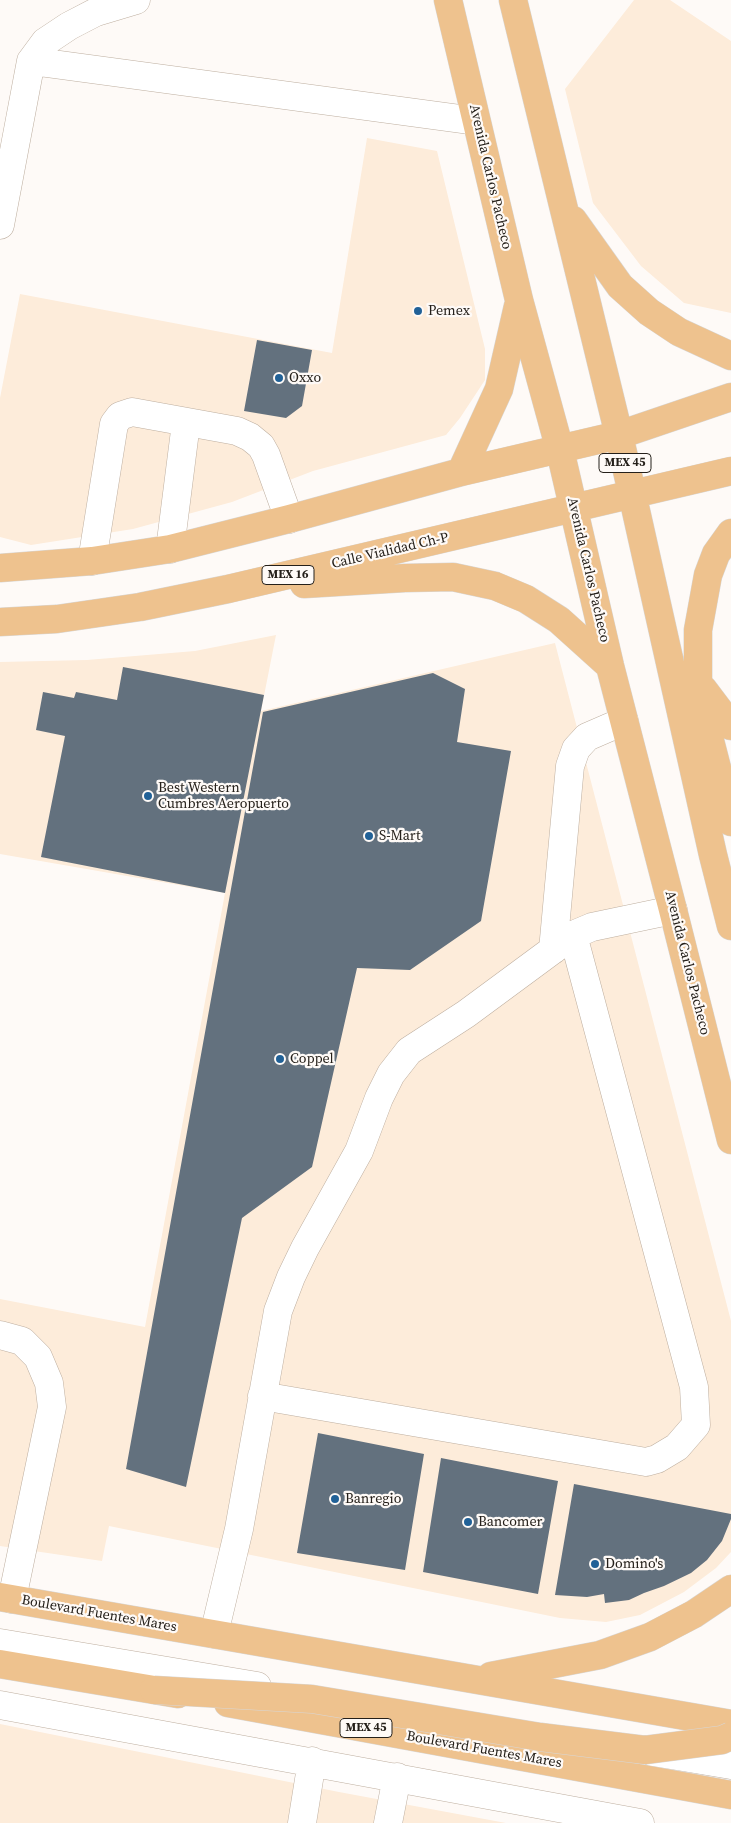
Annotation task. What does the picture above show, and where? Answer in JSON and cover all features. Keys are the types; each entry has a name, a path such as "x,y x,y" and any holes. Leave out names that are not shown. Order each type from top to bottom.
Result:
{"main road":[{"name":"Avenida Carlos Pacheco","path":"448,0 519,300 560,450 610,666 674,910 731,1140"},
{"name":"MEX 45","path":"514,0 619,436 713,855 731,926"},
{"path":"564,208 620,286 649,312 679,332 731,356"},
{"path":"461,472 499,389 519,300"},
{"path":"0,568 92,561 170,548 289,519 461,472 619,436 731,398"},
{"name":"Calle Vialidad Ch-P","path":"0,622 56,618 140,607 228,589 731,471"},
{"path":"731,533 716,554 708,574 698,630 698,682 709,737 731,822"},
{"path":"228,589 405,578 453,577 495,586 526,599 559,620 610,666"},
{"path":"698,682 731,726"},
{"path":"474,1679 600,1655 650,1637 694,1614 731,1589"},
{"name":"Boulevard Fuentes Mares","path":"6,1598 731,1724"},
{"name":"Boulevard Fuentes Mares","path":"0,1664 154,1690 731,1795"},
{"path":"154,1690 312,1699 540,1737 645,1750 722,1740 731,1736"}],"street":[{"path":"0,225 31,61 45,42 70,26 96,12 136,0"},
{"path":"31,61 476,121"},
{"path":"92,561 114,424 120,416 132,412 237,431 250,437 261,446 266,455 289,519"},
{"path":"170,548 186,423"},
{"path":"262,1396 646,1462 657,1459 677,1447 696,1425 694,1387 563,942 570,766 576,749 587,737 624,721"},
{"path":"214,1634 239,1529 278,1311 305,1248 359,1151 379,1098 391,1074 409,1051 466,1014 563,942 592,926 674,910"},
{"path":"0,1335 22,1341 38,1357 49,1382 52,1407 6,1598"},
{"path":"0,1643 731,1765"},
{"path":"0,1705 397,1777 630,1822"},
{"path":"302,1823 312,1762"},
{"path":"388,1823 397,1777"}],"shaded area":[{"path":"634,0 670,0 731,41 731,313 684,303 641,266 593,203 565,89"},
{"path":"367,138 437,151 485,349 485,380 460,418 446,435 313,471 232,502 133,529 31,545 0,537 0,398 20,294 332,353"},
{"path":"276,635 261,711 555,643 731,1321 731,1552 716,1568 684,1592 640,1615 606,1622 560,1618 109,1526 102,1561 0,1546 0,1299 145,1327 225,893 0,854 0,662 87,660 195,651"},
{"path":"0,1724 339,1792 506,1823 0,1823"}],"building":[{"name":"Oxxo","path":"257,340 312,350 302,406 286,418 244,411"},
{"name":"Best Western Cumbres Aeropuerto","path":"123,667 264,695 225,893 41,857 65,736 36,730 43,692 74,698 76,692 117,700"},
{"path":"433,673 465,689 457,742 511,751 481,921 410,970 357,968 312,1167 242,1218 186,1487 126,1469 263,712"},
{"path":"318,1433 424,1454 405,1570 297,1553"},
{"name":"Bancomer","path":"441,1458 558,1481 538,1594 423,1572"},
{"path":"574,1484 731,1514 731,1519 722,1541 707,1560 691,1573 664,1586 629,1600 605,1603 604,1594 587,1597 555,1595"}],"place":[{"name":"Pemex","path":"418,311"},
{"name":"Oxxo","path":"279,378"},
{"name":"Best Western Cumbres Aeropuerto","path":"148,796"},
{"name":"S-Mart","path":"369,836"},
{"name":"Coppel","path":"280,1059"},
{"name":"Banregio","path":"335,1499"},
{"name":"Bancomer","path":"468,1522"},
{"name":"Domino's","path":"595,1564"}]}
